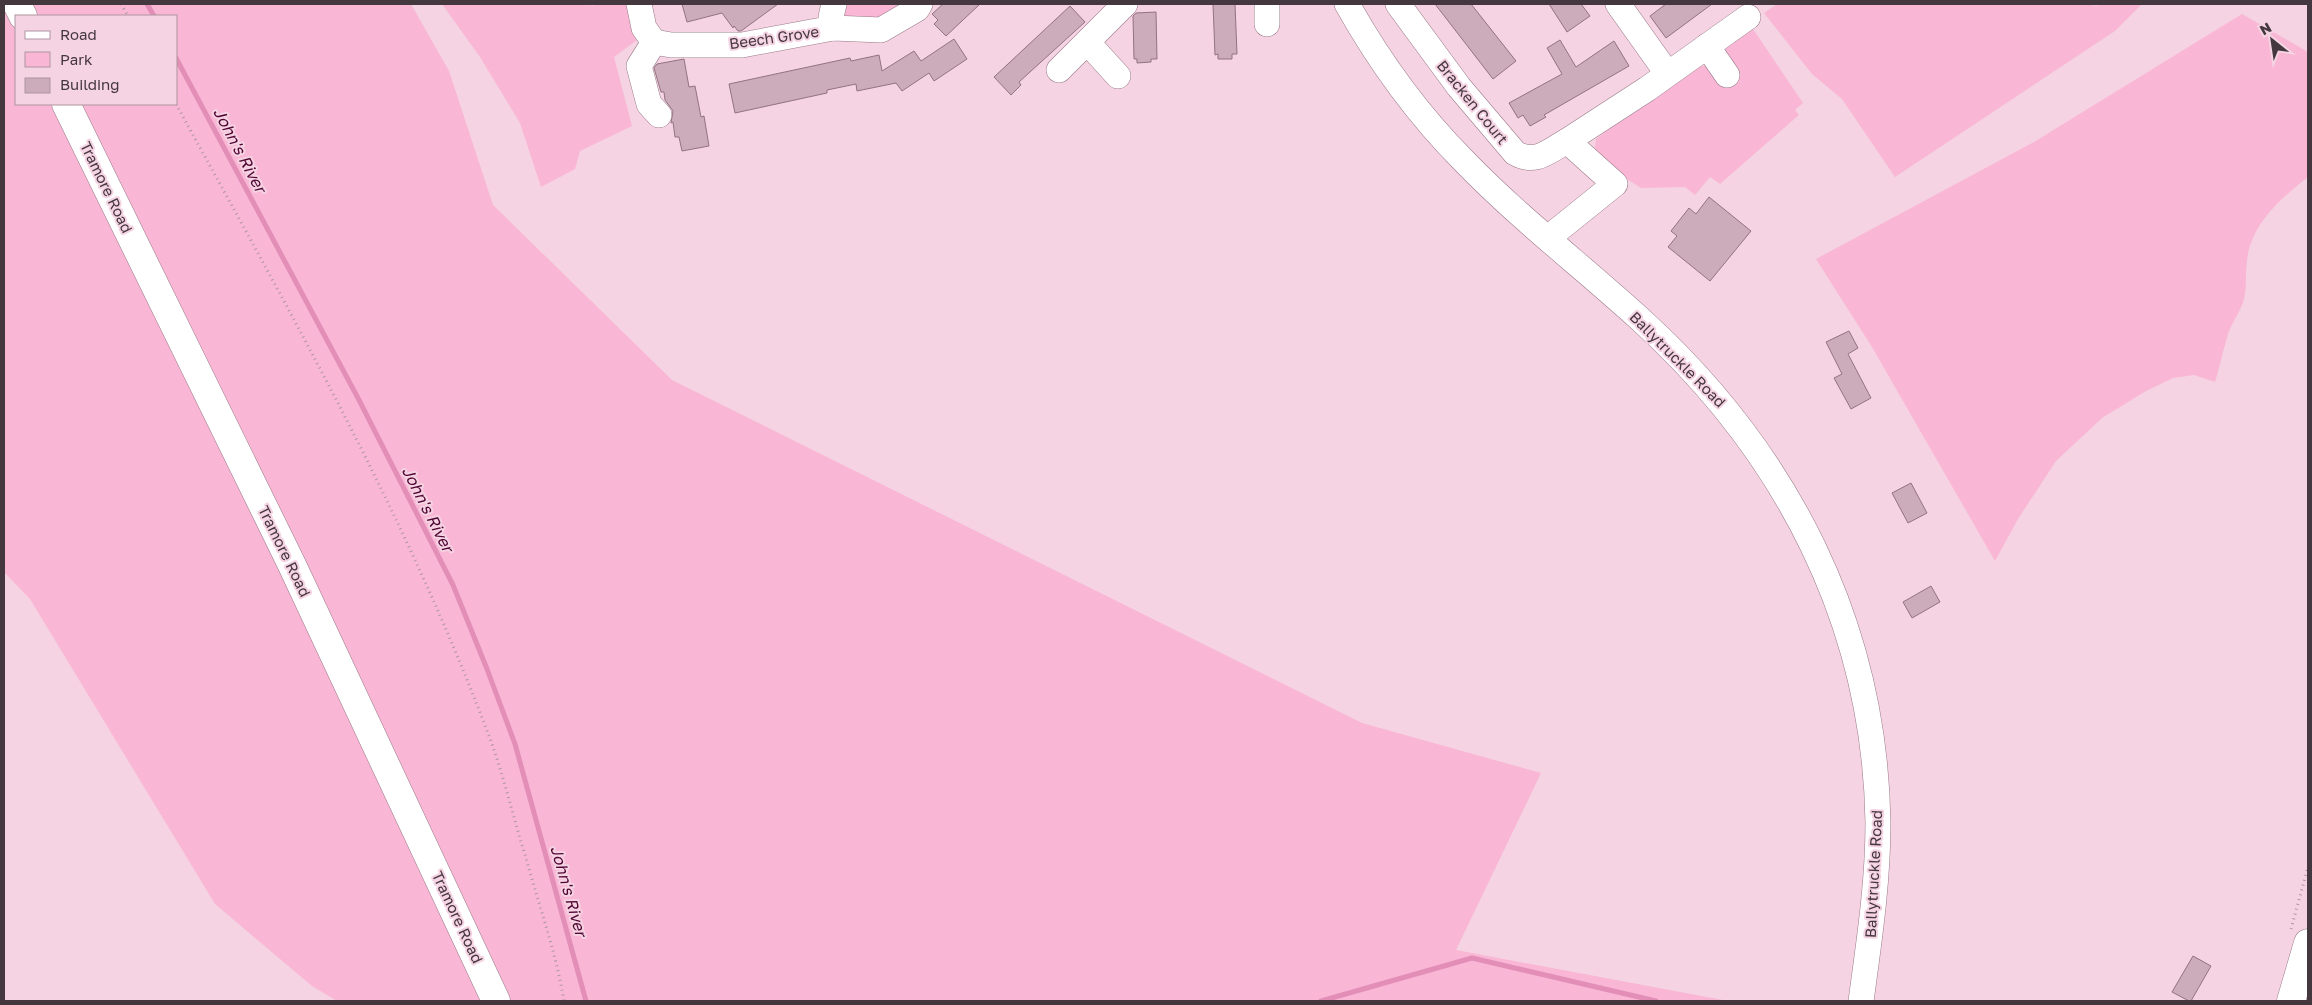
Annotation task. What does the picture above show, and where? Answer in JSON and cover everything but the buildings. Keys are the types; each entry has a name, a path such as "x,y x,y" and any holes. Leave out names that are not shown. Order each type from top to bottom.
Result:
{"main road":[{"name":"Tramore Road","path":"66,105 292,565 496,1001"},
{"path":"2291,1001 2308,943"}],"street":[{"path":"639,4 644,28 654,42 638,66 649,104 660,115"},
{"name":"Beech Grove","path":"654,42 671,45 742,45 834,16 881,30 917,10 920,4"},
{"path":"1059,70 1125,4"},
{"name":"Ballytruckle Road","path":"1347,4 1388,70 1425,119 1471,168 1657,335 1695,372 1753,444 1789,499 1829,582 1847,633 1868,720 1875,769 1878,826 1875,887 1861,1001"},
{"name":"Bracken Court","path":"1398,4 1459,87 1515,153 1525,159 1536,158 1566,141 1647,89 1748,17"},
{"path":"1618,4 1667,73"},
{"path":"1088,43 1118,76"},
{"path":"1707,46 1727,75"},
{"path":"1548,238 1615,184 1566,141"}],"path":[{"path":"121,4 127,15"},
{"path":"177,105 345,416 396,516 434,601 497,758 553,947 564,1001"}],"green space":[{"path":"4,4 411,4 449,71 493,205 672,380 1362,723 1541,773 1456,950 1728,1001 337,1001 312,986 215,904 30,599 4,572"},
{"path":"442,4 587,4 593,6 594,4 626,4 637,40 614,57 632,126 580,151 575,169 541,187 520,123 480,57"},
{"path":"843,4 911,4 882,22 843,18"},
{"path":"1777,4 2086,4 2097,6 2098,4 2142,4 2115,31 1895,177 1842,99 1812,74 1764,13"},
{"path":"2242,14 2308,52 2308,177 2268,213 2254,236 2249,248 2244,299 2228,334 2215,382 2194,375 2173,378 2146,391 2102,418 2056,461 2018,519 1995,561 1872,347 1816,259 2034,142"},
{"path":"1751,26 1803,103 1795,110 1799,115 1720,184 1710,177 1695,195 1685,187 1641,188 1610,168 1597,154 1595,147 1596,139 1604,133 1601,128 1693,66 1706,66 1725,57 1725,51 1730,43"}],"waterway":[{"name":"John's River","path":"147,4 153,15"},
{"name":"John's River","path":"178,62 359,400 453,585 515,744 586,1001"},
{"path":"1321,1001 1472,958 1656,1001"}]}
